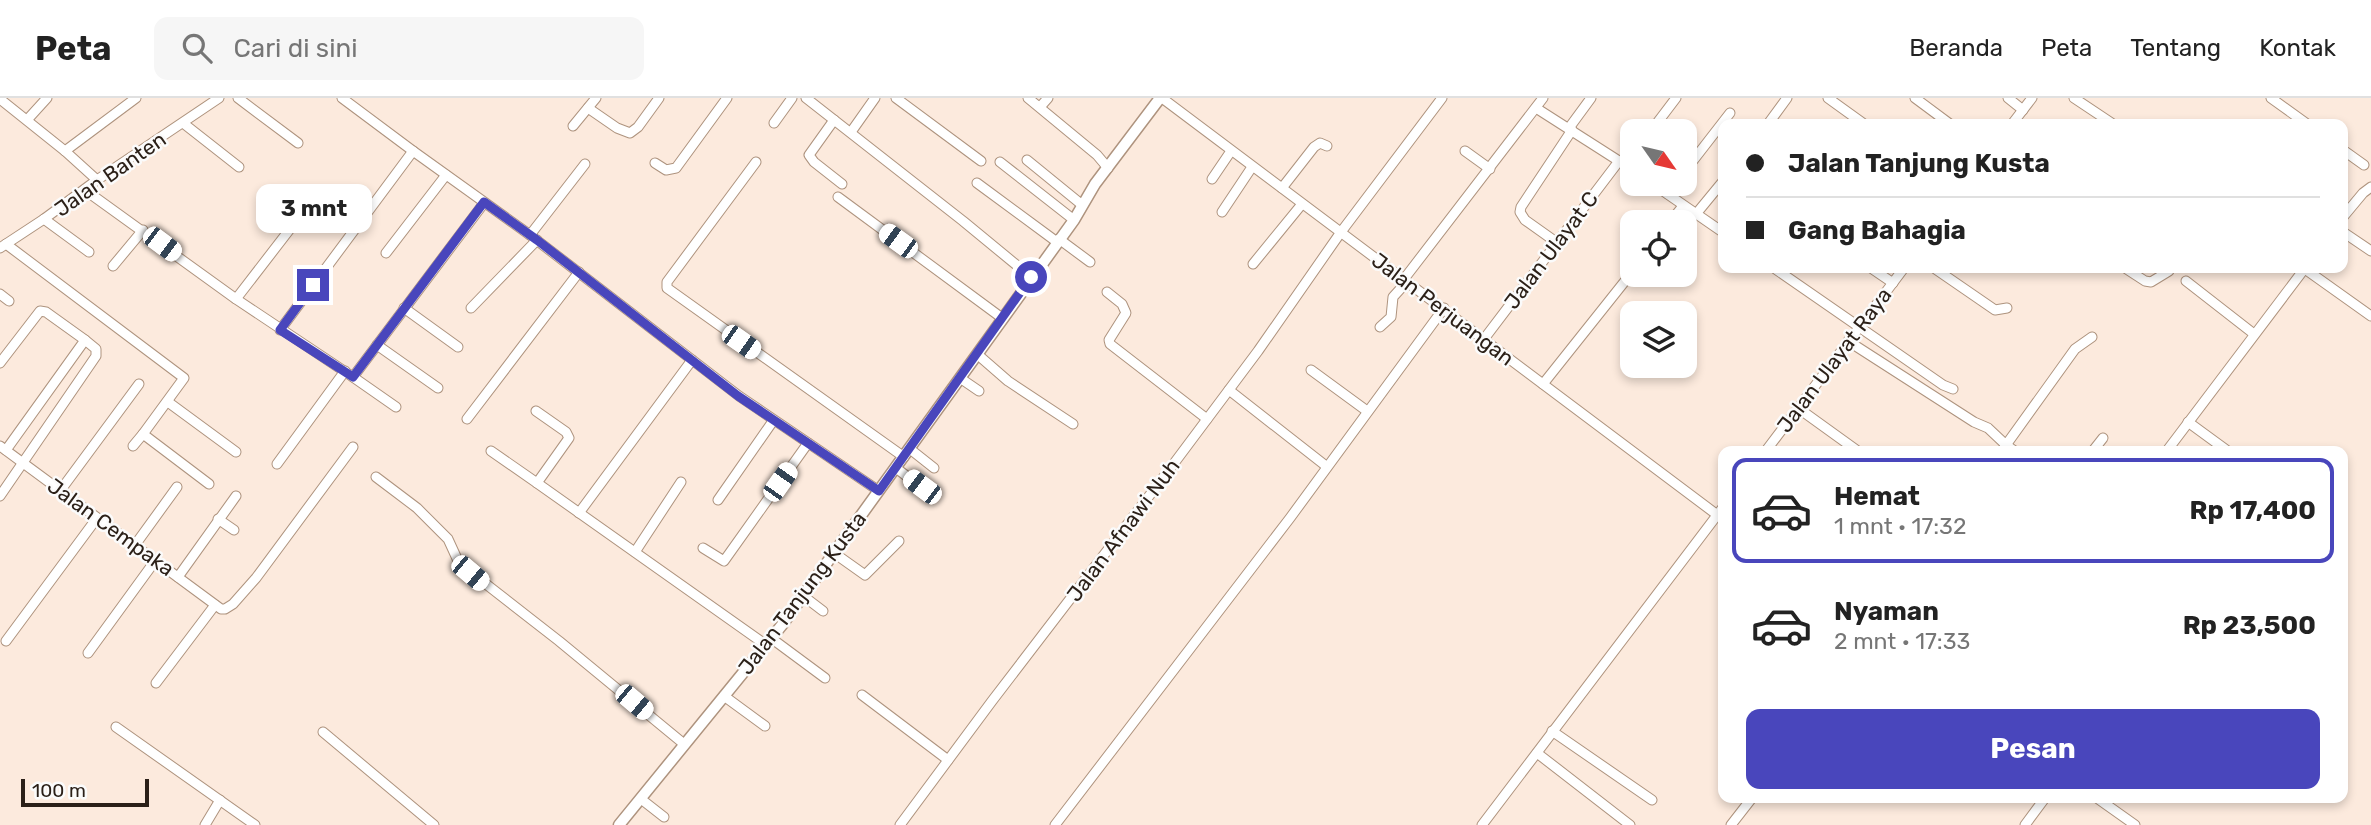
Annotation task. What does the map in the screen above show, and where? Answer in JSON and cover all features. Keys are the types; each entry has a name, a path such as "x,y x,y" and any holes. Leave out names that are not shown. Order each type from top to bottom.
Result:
{"street":[{"path":"27,120 47,98"},
{"path":"65,151 136,98"},
{"name":"Jalan Banten","path":"3,246 219,98"},
{"path":"238,98 298,143"},
{"path":"342,98 534,237 773,421 879,491"},
{"path":"573,126 596,98"},
{"path":"588,108 617,128 630,132 638,128 659,98"},
{"path":"655,163 663,169 676,168 726,98"},
{"path":"774,123 792,98"},
{"path":"806,98 1031,277"},
{"path":"851,132 874,98"},
{"path":"896,98 981,161"},
{"path":"1028,98 1097,155 1108,168"},
{"path":"1040,107 1048,98"},
{"name":"Jalan Perjuangan","path":"1161,98 1718,516"},
{"name":"Jalan Tanjung Kusta","path":"625,823 640,799 769,641 907,453 1073,220 1081,204 1161,98"},
{"name":"Jalan Afnawi Nuh","path":"900,825 1208,419 1341,232 1442,98"},
{"path":"1380,327 1391,317 1393,298 1405,279 1543,98"},
{"path":"1556,242 1525,220 1520,212 1521,207 1591,98"},
{"path":"1660,119 1676,98"},
{"path":"1772,119 1787,98"},
{"path":"1828,98 1857,119"},
{"path":"1915,98 1943,119"},
{"path":"2008,98 2023,110"},
{"path":"2016,119 2032,98"},
{"path":"2074,98 2106,119"},
{"path":"2270,98 2300,119"},
{"path":"0,99 97,180"},
{"path":"1536,108 1620,162"},
{"path":"1725,119 1730,113"},
{"path":"834,120 809,155 842,184"},
{"path":"183,123 239,167"},
{"path":"1698,154 1718,128"},
{"path":"1282,188 1314,146 1327,146"},
{"path":"280,330 413,151"},
{"path":"1212,179 1231,151"},
{"path":"1465,151 1490,169"},
{"path":"2348,154 2364,165"},
{"path":"1027,160 1081,204"},
{"path":"1000,162 1073,220"},
{"path":"756,163 667,282 667,288 907,453 934,468"},
{"path":"471,308 534,237 585,164"},
{"path":"1222,212 1252,167"},
{"name":"Jalan Ulayat C","path":"1484,339 1556,242 1620,173"},
{"path":"386,253 446,175"},
{"path":"977,183 1090,262"},
{"path":"1697,213 1718,187"},
{"path":"2348,210 2362,193 2371,187"},
{"path":"85,190 280,330 396,407"},
{"path":"1670,196 1690,210"},
{"path":"838,197 1002,318"},
{"path":"277,464 349,374 377,345 484,202"},
{"path":"1253,264 1302,204"},
{"path":"1680,210 1683,206"},
{"path":"1697,215 1718,229"},
{"path":"236,299 300,216"},
{"path":"44,219 89,252"},
{"path":"113,267 143,230"},
{"path":"2348,235 2371,251"},
{"path":"3,246 183,377 183,382 133,446"},
{"path":"467,419 579,272"},
{"path":"1781,273 1943,385 1953,388"},
{"path":"1878,273 1893,283"},
{"name":"Jalan Ulayat Raya","path":"1769,446 1900,273"},
{"path":"1941,273 1995,310 2007,307"},
{"path":"2133,273 2151,282 2166,273"},
{"path":"2170,446 2301,273"},
{"path":"2312,273 2371,316"},
{"path":"2186,281 2254,334"},
{"path":"1543,384 1620,287"},
{"path":"1107,292 1122,304 1126,313 1109,340 1110,344 1208,419"},
{"path":"0,294 9,301"},
{"path":"404,308 458,347"},
{"path":"1055,825 1444,309"},
{"path":"0,363 40,311 96,349 96,356 0,496"},
{"path":"2005,446 2075,349 2092,337"},
{"path":"3,448 85,341"},
{"path":"1848,341 1974,422 1988,428 2002,446"},
{"path":"377,345 438,388"},
{"path":"977,354 1009,380 1073,424"},
{"path":"579,513 692,360"},
{"path":"1311,370 1367,411"},
{"path":"960,378 979,391"},
{"path":"60,491 139,384"},
{"path":"1229,390 1326,466"},
{"path":"168,402 236,452"},
{"path":"1797,408 1851,446"},
{"path":"536,411 566,432 569,438 537,483"},
{"path":"718,500 773,421"},
{"path":"2188,422 2221,446"},
{"path":"143,434 209,484"},
{"path":"2097,446 2103,438"},
{"path":"704,548 726,563 808,443"},
{"path":"156,683 218,607 225,609 233,604 251,584 353,447"},
{"name":"Jalan Cempaka","path":"3,448 218,607"},
{"path":"491,451 635,552 825,678"},
{"path":"896,468 922,487"},
{"path":"376,477 417,508 449,539 459,563 684,744"},
{"path":"635,552 681,482"},
{"path":"135,545 177,487"},
{"path":"178,577 236,496"},
{"path":"6,641 97,518"},
{"path":"218,519 234,530"},
{"path":"1482,825 1552,731 1718,522"},
{"path":"834,553 865,575 900,541"},
{"path":"88,653 155,561"},
{"path":"802,595 823,611"},
{"path":"862,695 948,760"},
{"path":"724,696 765,726"},
{"path":"116,727 255,825"},
{"path":"1552,731 1652,800"},
{"path":"323,732 434,825"},
{"path":"1537,753 1630,825"},
{"path":"640,799 664,817"},
{"path":"205,825 220,800"},
{"path":"1731,825 1748,803"},
{"path":"2025,825 2041,803"},
{"path":"2104,803 2135,825"}],"route":[{"path":"313,285 280,330 353,377 484,202 738,396 879,491 1031,277"}]}
